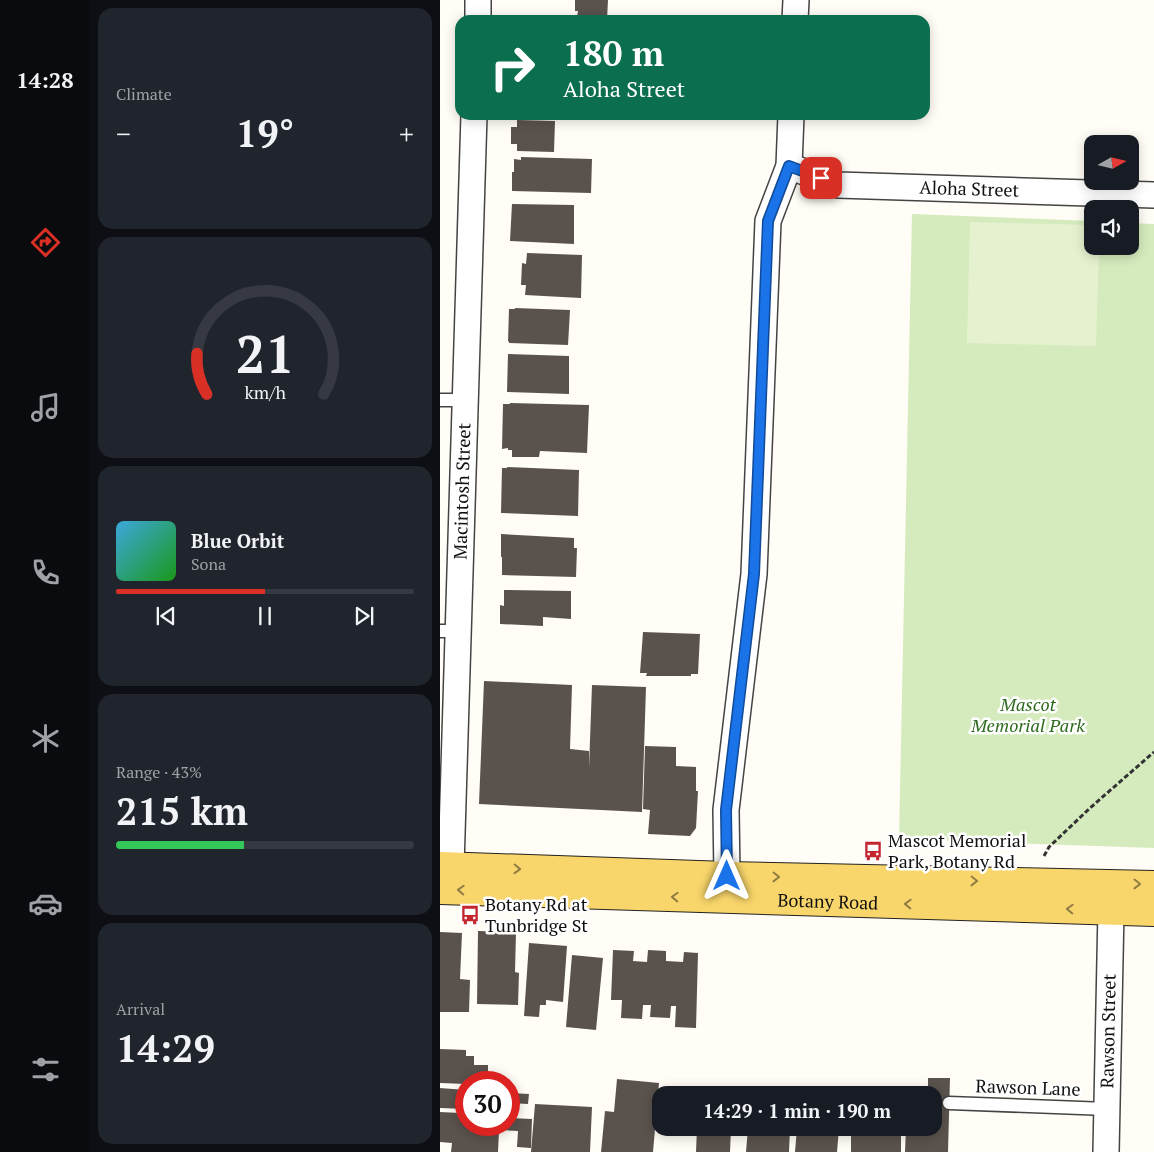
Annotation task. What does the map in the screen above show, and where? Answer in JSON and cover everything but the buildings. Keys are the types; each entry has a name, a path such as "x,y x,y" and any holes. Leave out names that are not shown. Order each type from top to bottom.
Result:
{"main road":[{"name":"Botany Road","path":"444,874 727,876 1154,885"},
{"name":"Botany Road","path":"444,874 1154,912"}],"street":[{"path":"478,0 478,15"},
{"path":"795,15 796,0"},
{"name":"Macintosh Street","path":"444,874 449,631 465,400 474,120"},
{"path":"727,876 726,810 754,574 768,221 789,166 791,120"},
{"name":"Aloha Street","path":"789,166 838,184 1154,196"},
{"name":"Rawson Street","path":"1106,1152 1111,910"}],"lane":[{"path":"440,400 465,400"},
{"name":"Rawson Lane","path":"949,1103 1107,1109"}],"path":[{"path":"1044,856 1049,847 1090,808 1154,752"}],"green space":[{"name":"Mascot Memorial Park","path":"912,214 1084,221 1084,255 1139,255 1139,223 1154,224 1154,848 899,839"},
{"path":"970,222 1084,225 1084,255 1099,255 1096,346 967,343"}],"place":[{"name":"Mascot Memorial Park, Botany Rd","path":"873,851"},
{"name":"Botany Rd at Tunbridge St","path":"470,915"}],"route":[{"path":"727,876 726,810 754,574 768,221 789,166 821,178"}]}
